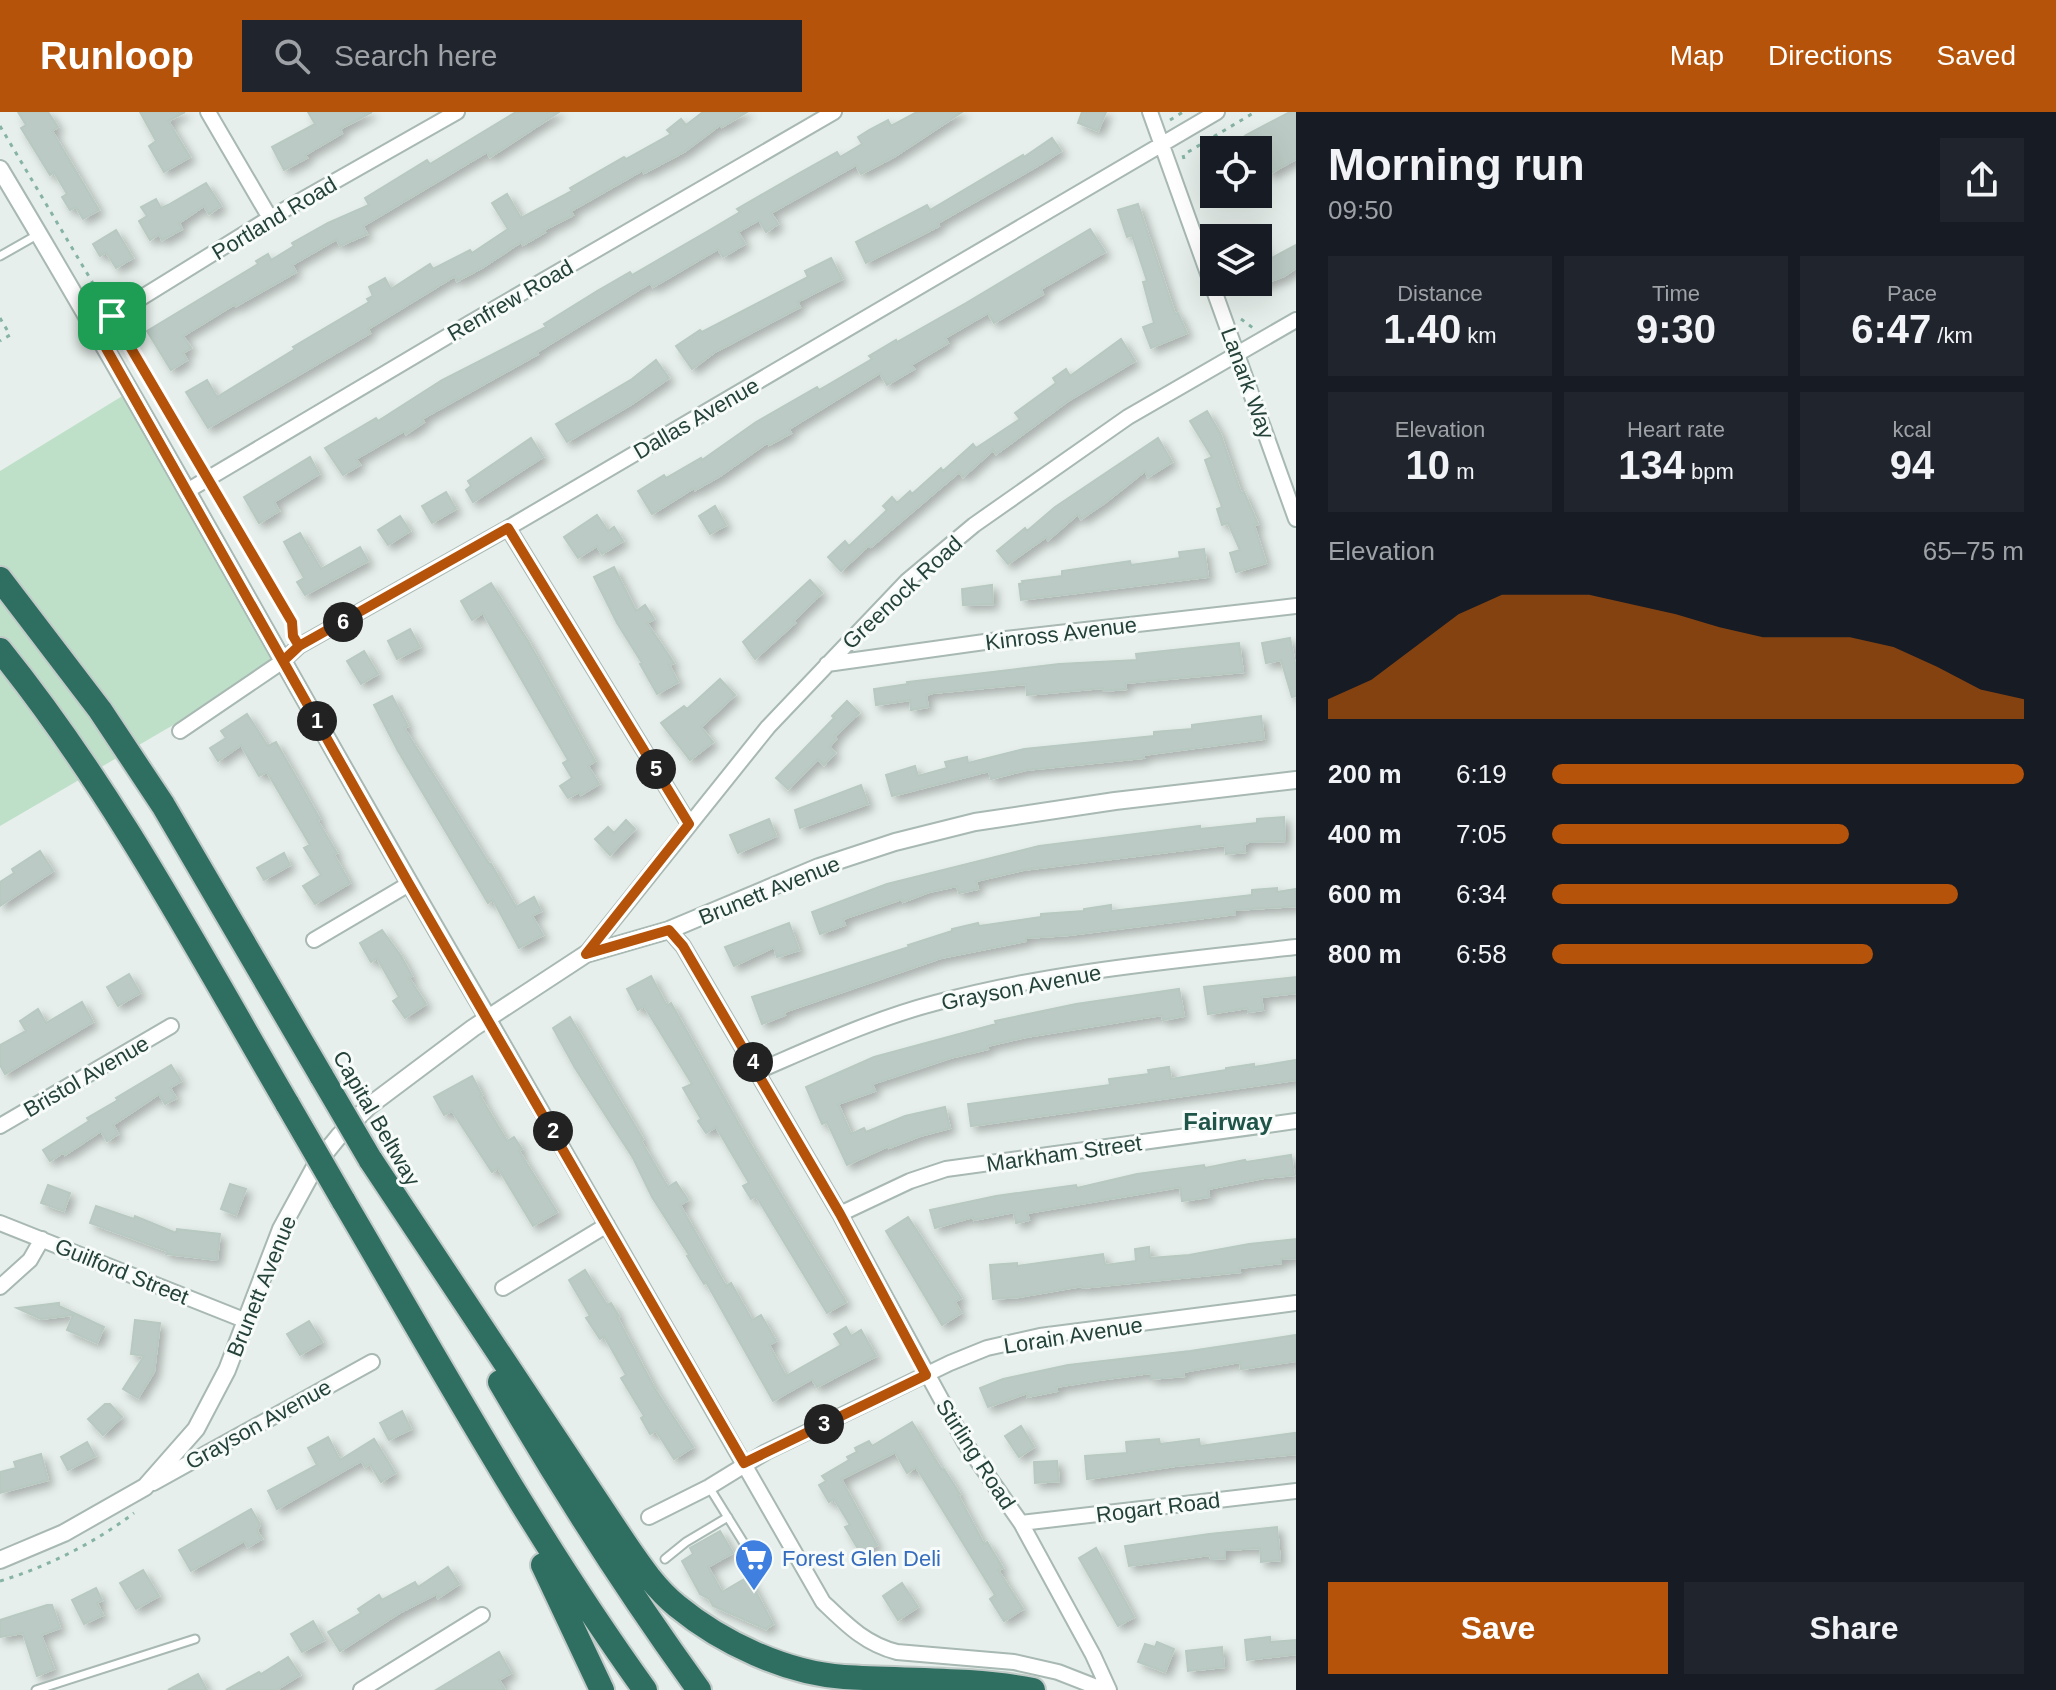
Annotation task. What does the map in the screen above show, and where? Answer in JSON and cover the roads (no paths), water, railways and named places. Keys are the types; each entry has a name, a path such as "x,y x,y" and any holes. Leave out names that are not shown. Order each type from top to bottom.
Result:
{"highway":[{"name":"Capital Beltway","path":"0,579 100,710 163,805 577,1511 627,1590 699,1690"},
{"path":"0,650 63,733 124,827 488,1447 590,1614 645,1690"},
{"path":"370,1159 626,1545 650,1579 675,1605 734,1643 805,1670 841,1677 968,1681 1033,1690"},
{"path":"488,1447 602,1690"}],"street":[{"path":"208,112 270,218"},
{"name":"Portland Road","path":"94,327 270,218 457,112"},
{"name":"Renfrew Road","path":"187,491 834,112"},
{"name":"Lanark Way","path":"1150,112 1296,519"},
{"name":"Dallas Avenue","path":"180,731 283,661 299,646 508,528 1217,112"},
{"path":"0,169 94,327 409,884 823,1602 855,1634 889,1650 1014,1662 1058,1672 1106,1690"},
{"name":"Greenock Road","path":"586,954 768,727 907,581 974,525 1128,417 1296,320"},
{"path":"508,528 689,824"},
{"name":"Kinross Avenue","path":"827,664 1006,639 1296,606"},
{"name":"Brunett Avenue","path":"0,1560 64,1533 145,1487 196,1429 227,1370 281,1229 317,1163 339,1136 369,1106 488,1018 586,954 669,930 819,867 895,842 948,829 1115,801 1296,780"},
{"path":"314,940 409,884"},
{"name":"Stirling Road","path":"669,930 683,946 758,1071 965,1443 1021,1523 1093,1655 1106,1690"},
{"name":"Grayson Avenue","path":"758,1071 869,1025 933,1003 972,994 1047,978 1296,947"},
{"name":"Bristol Avenue","path":"0,1126 171,1026"},
{"name":"Markham Street","path":"840,1214 910,1181 946,1169 1296,1121"},
{"name":"Guilford Street","path":"0,1223 244,1320"},
{"path":"503,1288 607,1225"},
{"path":"0,1287 30,1260 42,1239"},
{"name":"Lorain Avenue","path":"649,1517 709,1487 744,1463 987,1348 1040,1336 1296,1303"},
{"name":"Grayson Avenue","path":"145,1487 372,1362"},
{"name":"Rogart Road","path":"1021,1523 1296,1491"},
{"path":"361,1690 482,1615"}],"lane":[{"path":"0,256 39,233"},
{"path":"709,1487 755,1561"},
{"path":"665,1559 686,1542 728,1517"},
{"path":"36,1690 195,1639"}],"place":[{"name":"Forest Glen Deli","path":"754,1592"}],"district":[{"name":"Fairway","path":"1228,1122"}]}
